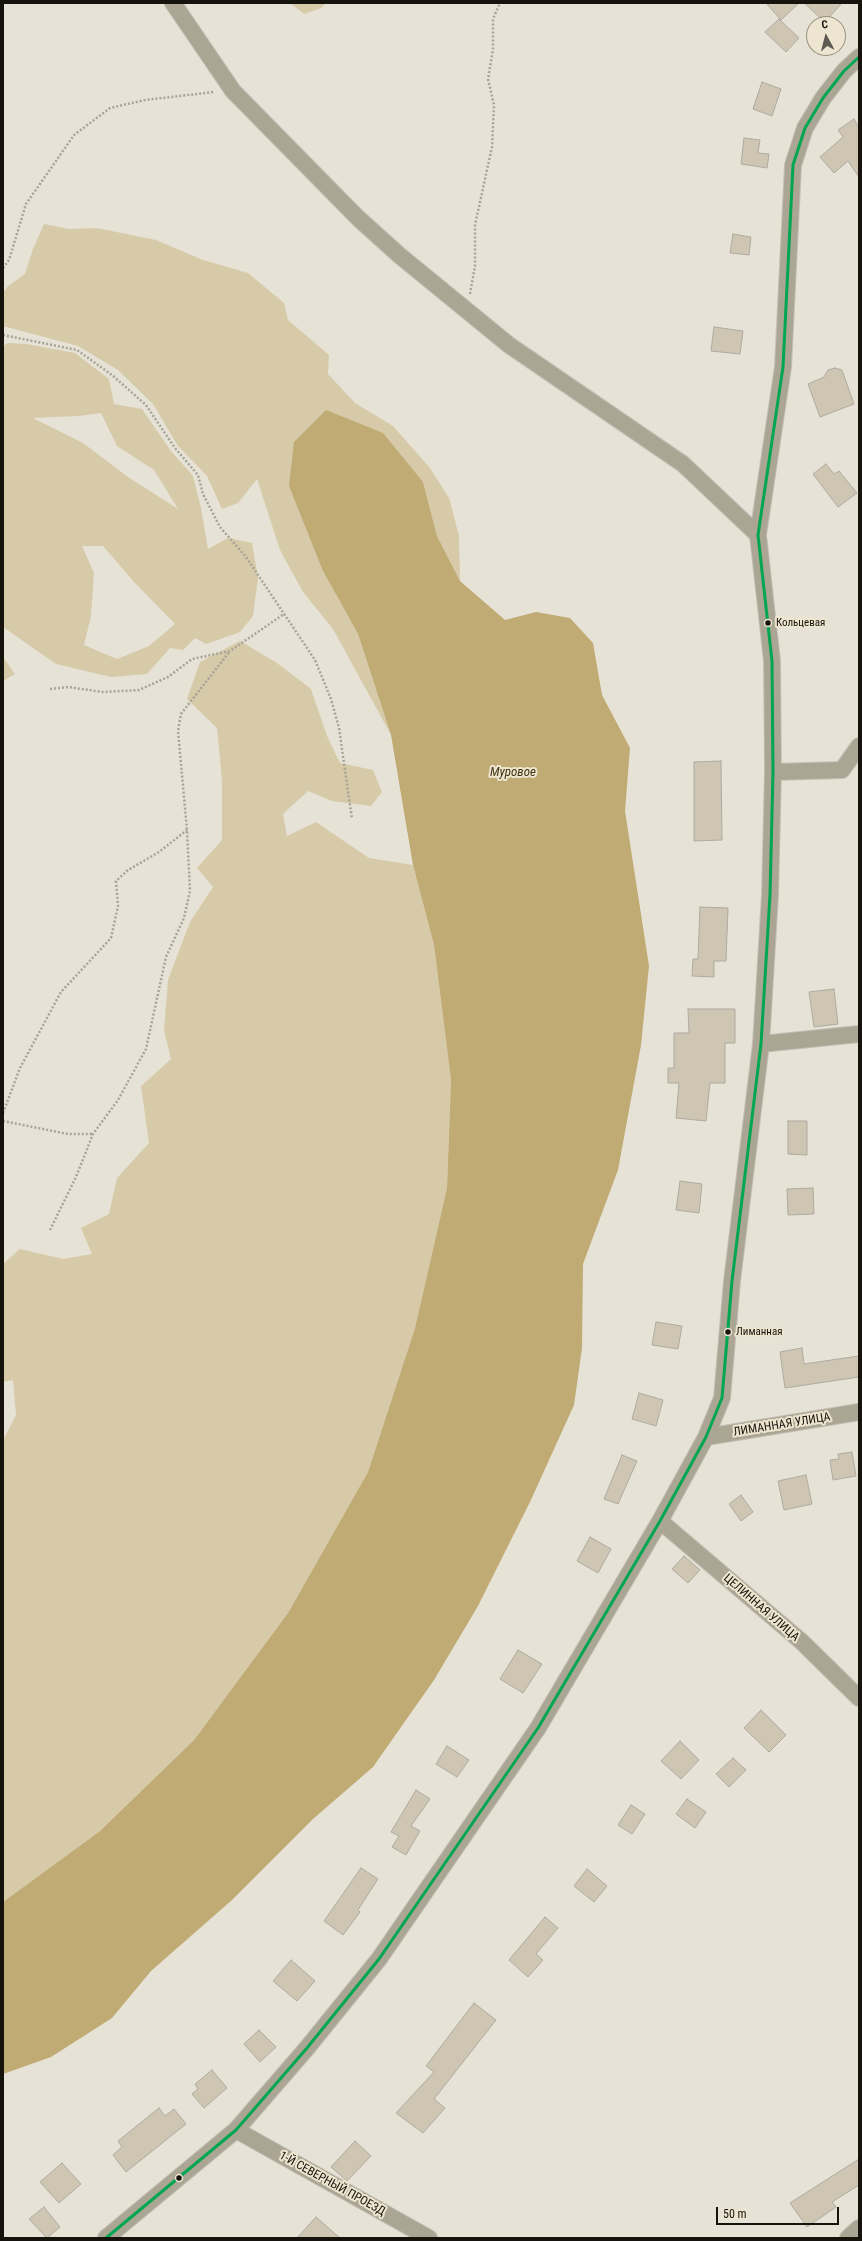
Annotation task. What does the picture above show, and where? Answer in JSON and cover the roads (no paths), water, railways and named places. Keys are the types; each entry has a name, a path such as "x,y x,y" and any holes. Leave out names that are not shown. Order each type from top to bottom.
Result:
{"street":[{"path":"173,3 233,91 357,217 399,255 509,345 683,464 758,535"},
{"path":"106,2238 236,2130 307,2048 379,1959 451,1857 538,1728 660,1521 706,1437 722,1398 732,1281 761,1044 770,895 773,772 772,661 758,535 783,367 788,303 790,211 793,165 805,128 823,98 844,71 859,57"},
{"path":"773,772 842,770 859,746"},
{"path":"761,1044 859,1034"},
{"name":"ЛИМАННАЯ УЛИЦА","path":"706,1437 859,1412"},
{"name":"ЦЕЛИННАЯ УЛИЦА","path":"660,1521 802,1642 859,1698"},
{"name":"1-Й СЕВЕРНЫЙ ПРОЕЗД","path":"236,2130 429,2238"},
{"path":"848,2238 859,2228"}],"water":[{"name":"Муровое","path":"326,410 383,433 423,482 437,536 460,581 505,620 536,612 570,618 593,643 602,695 630,748 625,811 649,966 641,1045 618,1170 583,1264 582,1348 574,1405 530,1502 478,1606 434,1680 373,1767 313,1819 232,1900 151,1971 112,2018 51,2057 3,2074 3,1902 100,1831 194,1740 288,1613 368,1472 415,1328 447,1188 451,1080 434,945 413,865 391,735 358,634 323,571 289,486 294,442"}],"place":[{"name":"Кольцевая","path":"768,623"},
{"name":"Лиманная","path":"728,1332"}]}
